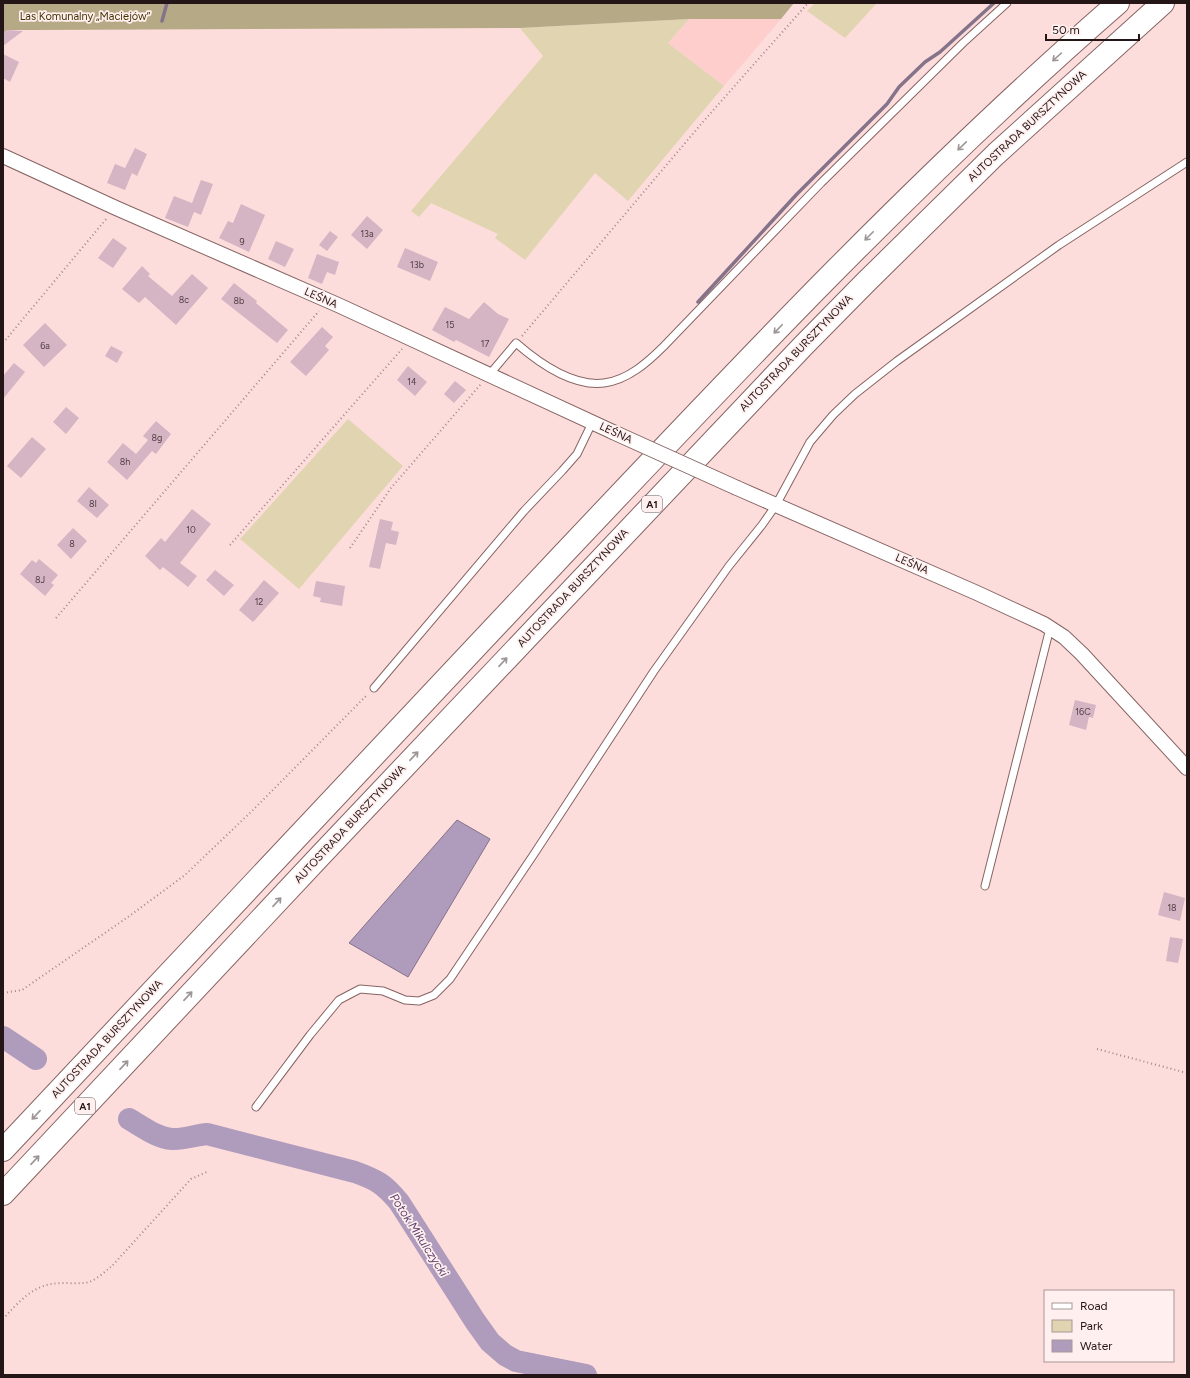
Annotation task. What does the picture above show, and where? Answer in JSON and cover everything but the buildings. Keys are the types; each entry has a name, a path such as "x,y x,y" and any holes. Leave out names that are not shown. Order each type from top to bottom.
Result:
{"highway":[{"name":"AUTOSTRADA BURSZTYNOWA","path":"3,1150 585,531 787,319 980,128 1118,3"},
{"name":"AUTOSTRADA BURSZTYNOWA","path":"3,1194 324,851 808,340 996,154 1163,3"}],"street":[{"name":"LEŚNA","path":"3,156 116,208 328,301 736,488 977,593 1044,624 1064,637 1082,654 1187,768"}],"lane":[{"path":"489,375 516,343 550,368 571,378 585,382 604,383 620,379 651,359 826,177 963,43 1007,3"},
{"path":"256,1107 310,1034 339,1000 360,989 383,991 405,1000 419,1001 434,995 450,979 680,632 728,566 762,525 776,505 810,442 833,415 855,394 897,362 1059,245 1187,162"},
{"path":"374,688 524,511 577,454 592,422"},
{"path":"985,886 1050,628"}],"path":[{"path":"516,343 702,123 808,3"},
{"path":"3,343 116,208"},
{"path":"56,618 328,301"},
{"path":"230,545 411,339"},
{"path":"350,548 391,488 489,375"},
{"path":"3,993 22,990 128,917 185,875 253,810 374,688"},
{"path":"1097,1049 1187,1073"},
{"path":"3,1318 28,1295 42,1286 66,1282 85,1283 99,1277 112,1266 191,1180 209,1171"}],"shaded area":[{"path":"689,19 781,19 724,86 668,43"}],"green space":[{"name":"Las Komunalny „Maciejów”","path":"3,3 794,3 781,19 689,19 520,28 7,30 3,33"},
{"path":"815,3 877,3 845,38 807,11"},
{"path":"689,19 668,43 724,86 628,201 595,173 525,260 495,238 498,234 431,203 419,217 411,211 543,56 520,28"},
{"path":"348,419 403,466 299,589 240,539"}],"water":[{"path":"457,820 490,839 408,977 349,943"}],"waterway":[{"path":"162,21 167,3"},
{"path":"698,302 797,194 887,104 899,87 925,62 940,52 994,3"},
{"name":"Potok Mikulczycki","path":"3,1037 36,1059"},
{"name":"Potok Mikulczycki","path":"129,1119 161,1137 180,1139 207,1134 355,1172 375,1180 389,1191 399,1202 490,1342 505,1355 516,1361 586,1375"}]}
